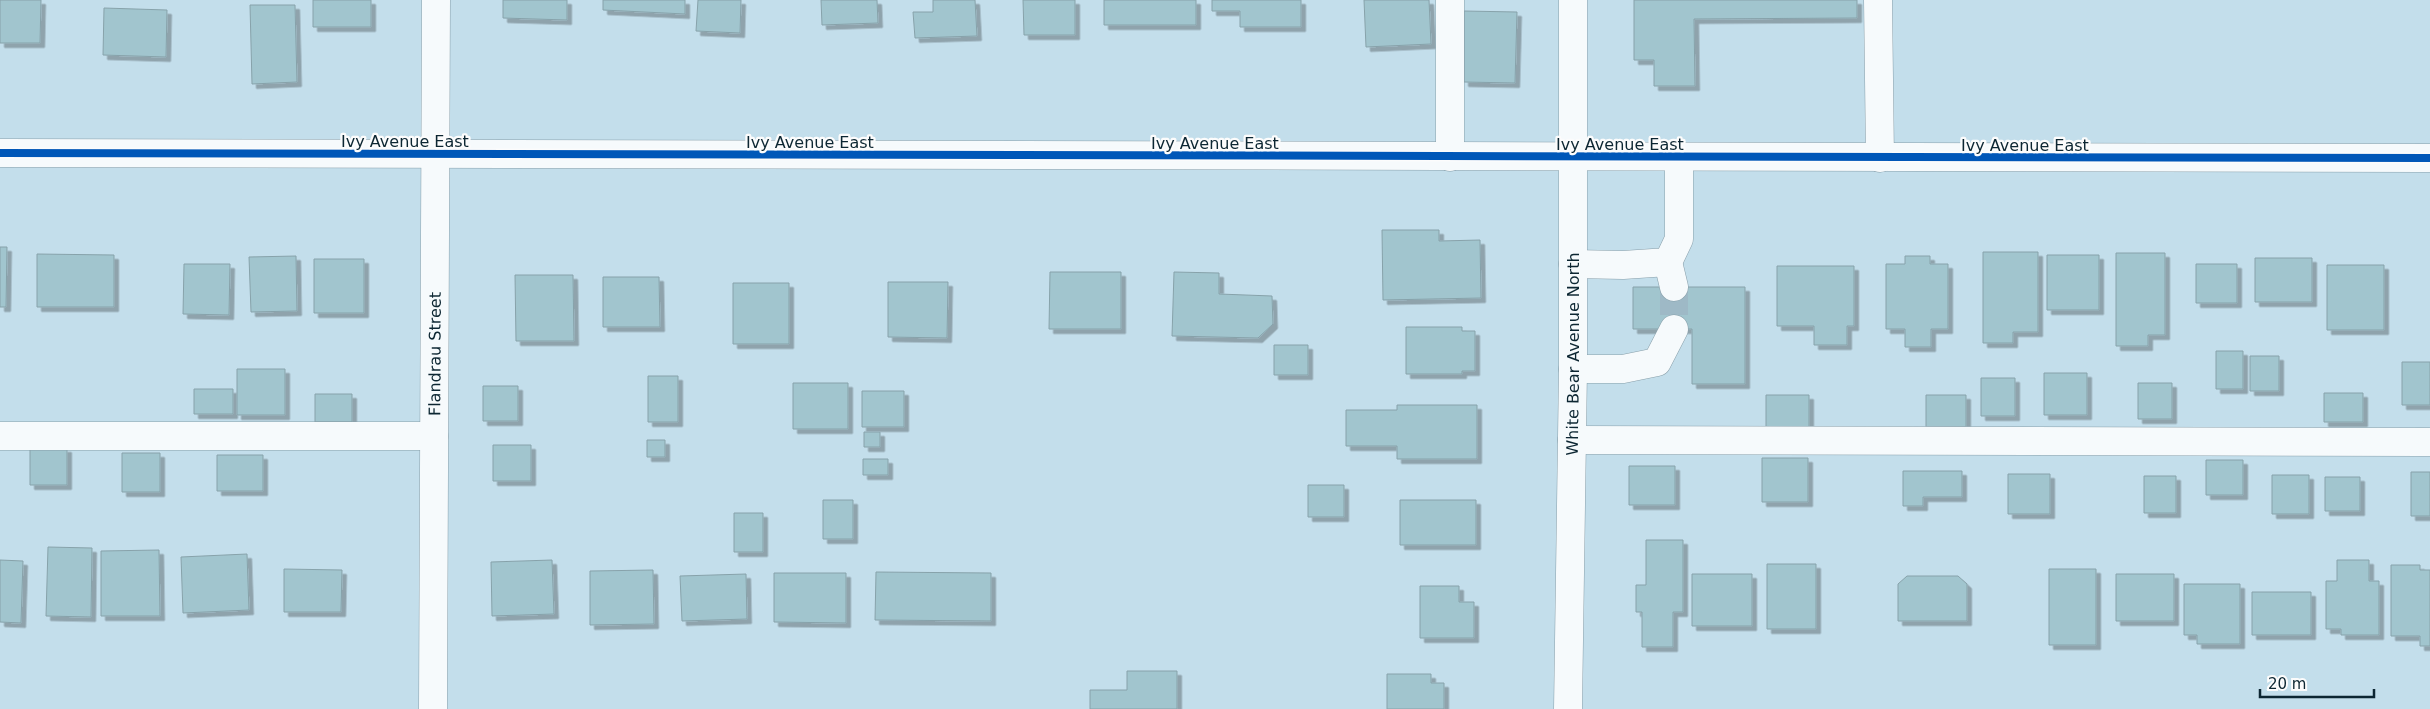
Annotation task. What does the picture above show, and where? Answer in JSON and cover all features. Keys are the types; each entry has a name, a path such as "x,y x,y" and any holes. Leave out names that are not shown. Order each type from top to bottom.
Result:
{"street":[{"name":"Flandrau Street","path":"433,709 436,0"},
{"path":"1450,0 1450,157"},
{"name":"White Bear Avenue North","path":"1568,709 1573,369 1573,0"},
{"path":"1878,0 1880,158"},
{"name":"Ivy Avenue East","path":"0,153 1679,158 2430,158"},
{"path":"1573,264 1623,265 1671,274 1679,240 1679,158"},
{"path":"1573,369 1623,369 1657,362 1674,329"},
{"path":"0,436 434,436"},
{"path":"1572,440 2430,442"}],"building":[{"path":"0,0 41,0 40,43 0,43"},
{"path":"313,0 371,0 371,27 313,27"},
{"path":"503,0 567,0 567,20 503,18"},
{"path":"603,0 685,0 685,14 603,10"},
{"path":"698,0 741,0 740,33 696,31"},
{"path":"821,0 877,0 878,23 822,25"},
{"path":"933,0 975,0 977,36 915,38 913,12 933,12"},
{"path":"1023,0 1075,0 1075,35 1024,35"},
{"path":"1104,0 1196,0 1196,25 1104,25"},
{"path":"1212,0 1301,0 1301,27 1240,27 1240,11 1212,11"},
{"path":"1364,0 1429,0 1431,44 1366,47"},
{"path":"1634,0 1857,0 1857,18 1694,19 1695,86 1654,86 1654,60 1634,60"},
{"path":"250,5 295,5 297,82 252,84"},
{"path":"104,8 167,10 166,57 103,55"},
{"path":"1464,11 1517,12 1515,83 1464,82"},
{"path":"1382,230 1439,230 1439,241 1480,240 1481,298 1383,300"},
{"path":"0,247 7,247 6,307 0,307"},
{"path":"1983,252 2038,252 2038,332 2013,332 2013,343 1983,343"},
{"path":"2116,253 2165,253 2165,335 2148,335 2148,346 2116,346"},
{"path":"37,254 114,255 114,307 37,307"},
{"path":"2047,255 2099,255 2099,310 2047,310"},
{"path":"296,256 297,311 251,312 249,257"},
{"path":"1905,256 1930,256 1930,264 1948,264 1948,329 1931,329 1931,347 1905,347 1905,329 1886,329 1886,264 1905,264"},
{"path":"2255,258 2312,258 2312,302 2255,302"},
{"path":"314,259 364,259 364,313 314,313"},
{"path":"184,264 230,264 229,315 183,314"},
{"path":"2196,264 2237,264 2237,303 2196,303"},
{"path":"2327,265 2384,265 2384,330 2327,330"},
{"path":"1777,266 1854,266 1854,326 1847,326 1847,345 1814,345 1814,326 1777,326"},
{"path":"1050,272 1121,272 1121,329 1049,329"},
{"path":"1174,272 1219,273 1219,294 1272,296 1273,324 1258,338 1172,336"},
{"path":"515,275 573,275 574,341 516,341"},
{"path":"603,277 659,277 660,327 603,327"},
{"path":"888,282 948,282 947,338 888,337"},
{"path":"733,283 789,283 789,344 733,344"},
{"path":"1633,287 1745,287 1745,384 1692,384 1692,329 1633,329"},
{"path":"1406,327 1462,327 1462,331 1475,331 1475,371 1462,371 1462,374 1406,374"},
{"path":"1274,345 1308,345 1308,375 1274,375"},
{"path":"2216,351 2243,351 2243,389 2216,389"},
{"path":"2250,356 2279,356 2279,391 2250,391"},
{"path":"2402,362 2430,362 2430,405 2402,405"},
{"path":"237,369 285,369 285,415 237,415"},
{"path":"2044,373 2087,373 2087,415 2044,415"},
{"path":"648,376 678,376 678,422 648,422"},
{"path":"1981,378 2015,378 2015,416 1981,416"},
{"path":"793,383 848,383 848,429 793,429"},
{"path":"2138,383 2172,383 2172,419 2138,419"},
{"path":"483,386 518,386 518,421 483,421"},
{"path":"194,389 233,389 233,414 194,414"},
{"path":"862,391 904,391 904,427 862,427"},
{"path":"2324,393 2363,393 2363,422 2324,422"},
{"path":"315,394 352,394 352,422 315,422"},
{"path":"1766,395 1809,395 1809,427 1766,427"},
{"path":"1926,395 1966,395 1966,427 1926,427"},
{"path":"1397,405 1477,405 1477,459 1397,459 1397,446 1346,446 1346,410 1397,410"},
{"path":"864,432 880,432 880,447 864,447"},
{"path":"647,440 665,440 665,457 647,457"},
{"path":"493,445 531,445 531,481 493,481"},
{"path":"30,448 67,448 67,485 30,485"},
{"path":"122,453 160,453 160,492 122,492"},
{"path":"217,455 263,455 263,491 217,491"},
{"path":"1762,458 1808,458 1808,502 1762,502"},
{"path":"863,459 888,459 888,475 863,475"},
{"path":"2206,460 2243,460 2243,495 2206,495"},
{"path":"1629,466 1675,466 1675,505 1629,505"},
{"path":"1903,471 1962,471 1962,497 1923,497 1923,506 1903,506"},
{"path":"2411,472 2430,472 2430,516 2411,516"},
{"path":"2008,474 2050,474 2050,514 2008,514"},
{"path":"2272,475 2309,475 2309,514 2272,514"},
{"path":"2144,476 2176,476 2176,513 2144,513"},
{"path":"2325,477 2360,477 2360,511 2325,511"},
{"path":"1308,485 1344,485 1344,517 1308,517"},
{"path":"823,500 853,500 853,539 823,539"},
{"path":"1400,500 1476,500 1476,545 1400,545"},
{"path":"734,513 763,513 763,552 734,552"},
{"path":"1646,540 1683,540 1683,612 1673,612 1673,647 1642,647 1642,612 1636,612 1636,585 1646,585"},
{"path":"48,547 92,548 91,617 46,616"},
{"path":"159,550 160,616 101,616 101,551"},
{"path":"247,554 249,610 183,613 181,557"},
{"path":"0,560 23,561 21,623 0,622"},
{"path":"552,560 554,614 492,616 491,562"},
{"path":"2337,560 2369,560 2369,581 2379,581 2379,635 2341,635 2341,629 2326,629 2326,581 2337,581"},
{"path":"1767,564 1816,564 1816,629 1767,629"},
{"path":"2391,565 2420,565 2420,570 2430,570 2430,646 2420,646 2420,636 2391,636"},
{"path":"284,569 342,570 341,612 284,612"},
{"path":"2049,569 2096,569 2096,645 2049,645"},
{"path":"653,570 654,624 590,625 590,571"},
{"path":"876,572 991,573 991,621 875,620"},
{"path":"774,573 846,573 846,623 774,622"},
{"path":"746,574 747,619 682,621 680,576"},
{"path":"1692,574 1752,574 1752,626 1692,626"},
{"path":"2116,574 2174,574 2174,621 2116,621"},
{"path":"1907,576 1958,576 1967,584 1967,621 1898,621 1898,584"},
{"path":"2184,584 2240,584 2240,644 2197,644 2197,635 2184,635"},
{"path":"1420,586 1459,586 1459,602 1474,602 1474,638 1420,638"},
{"path":"2252,592 2311,592 2311,635 2252,635"},
{"path":"1127,671 1177,671 1177,709 1090,709 1090,690 1127,690"},
{"path":"1387,674 1431,674 1431,683 1444,683 1444,709 1387,709"}],"tunnel":[{"path":"1674,287 1674,329"}],"cycle path":[{"path":"0,153 2430,158"}]}
